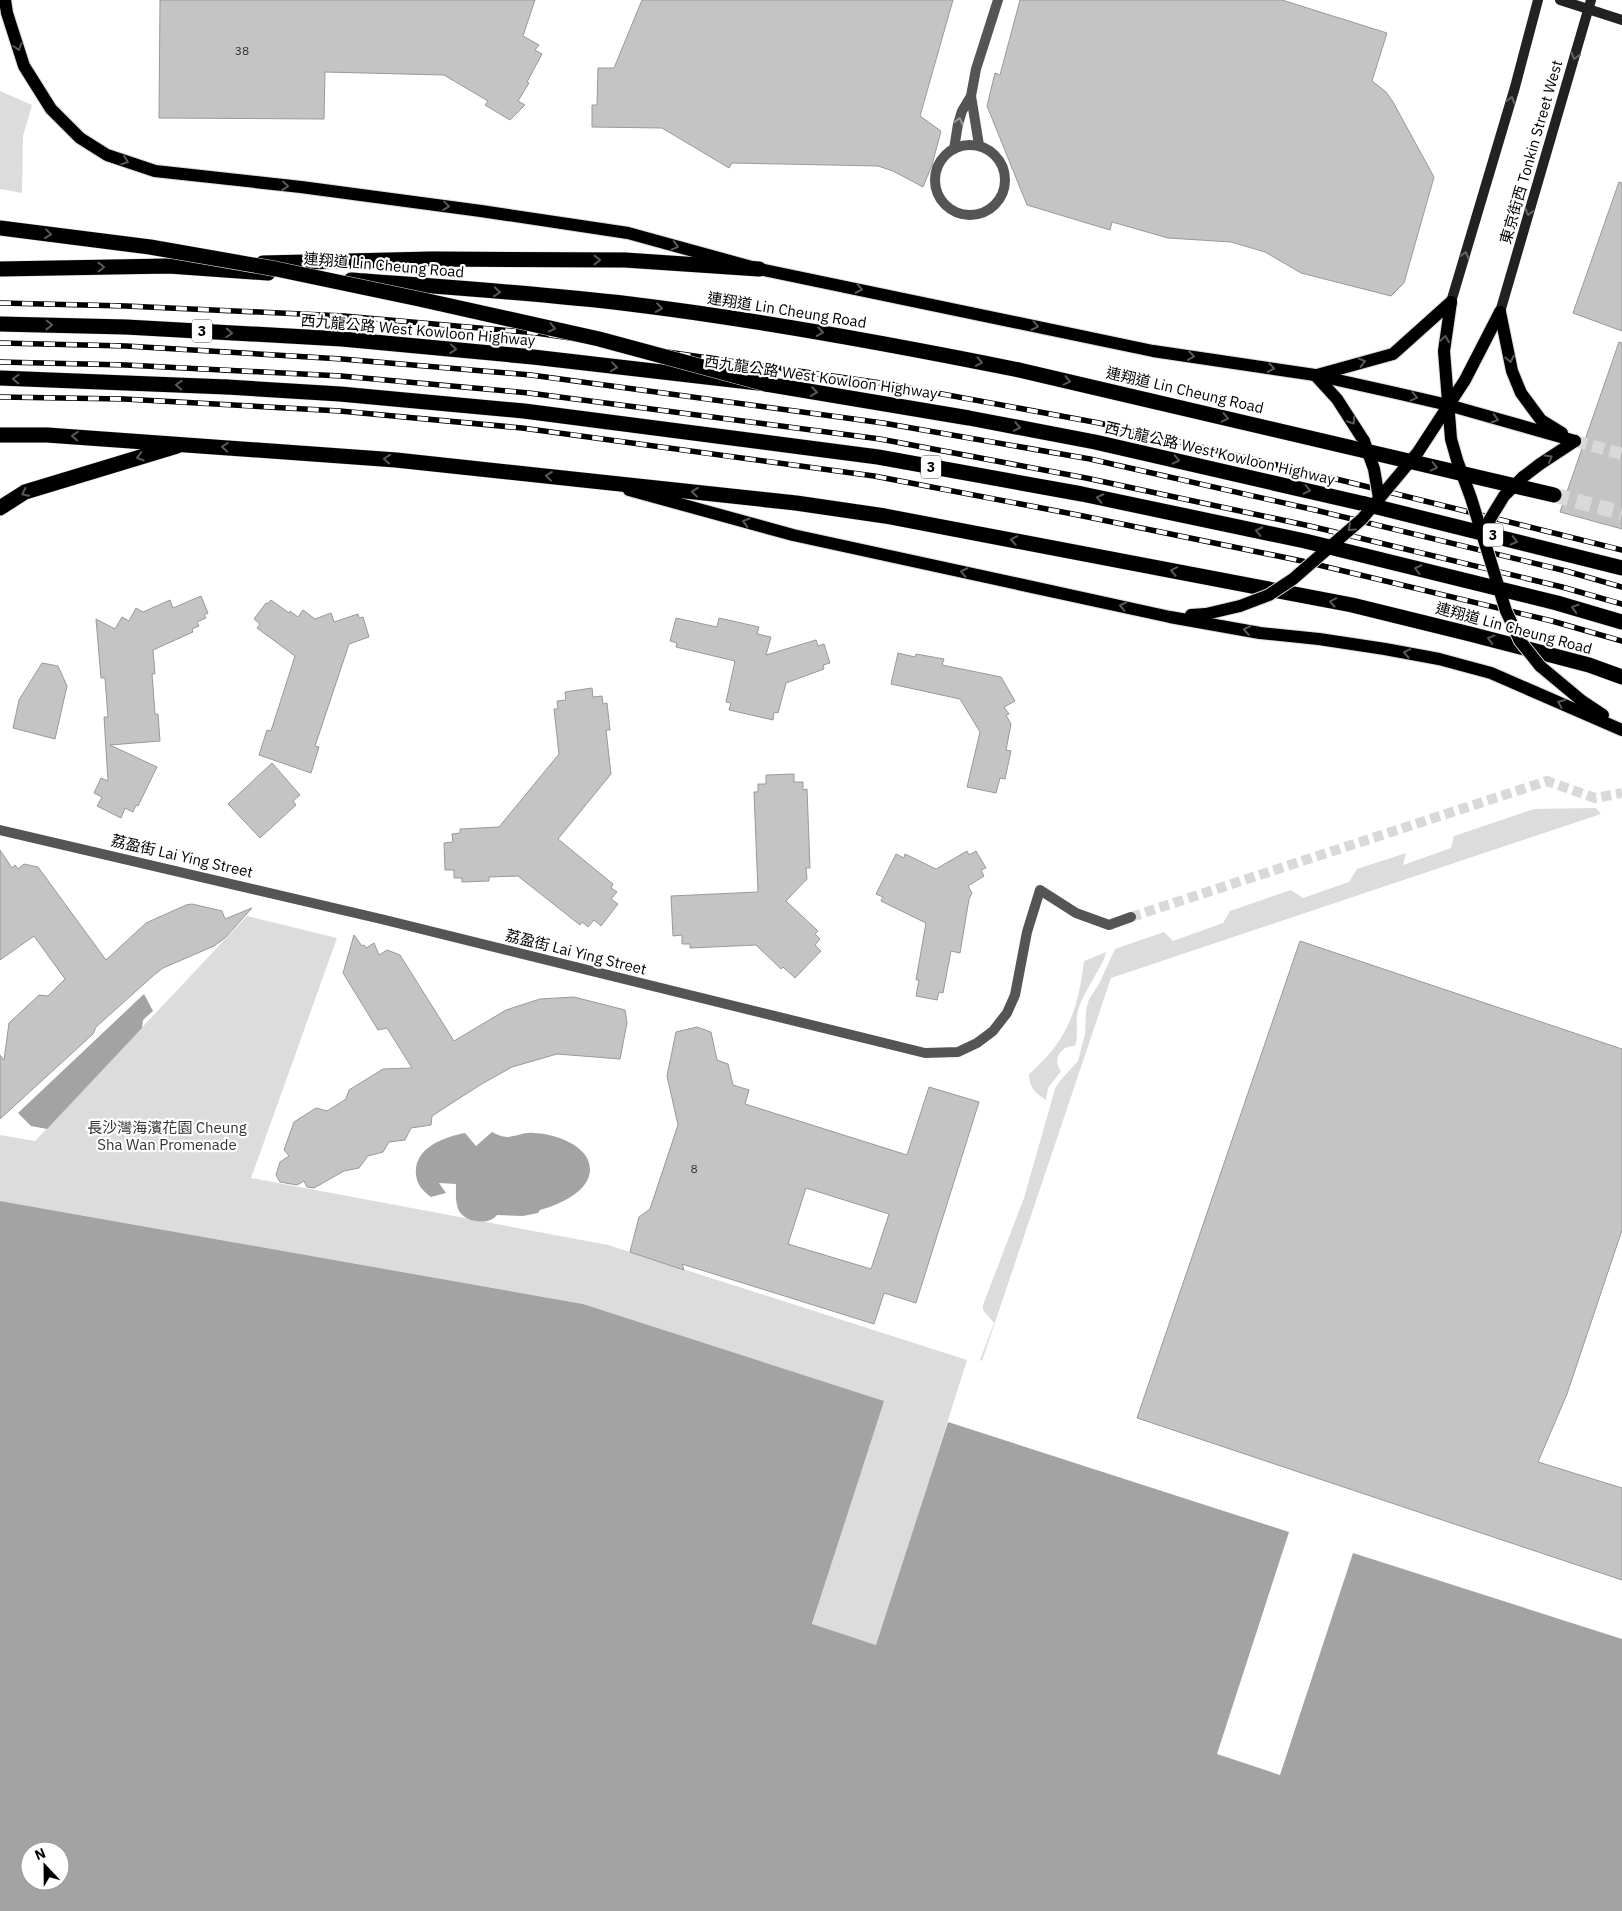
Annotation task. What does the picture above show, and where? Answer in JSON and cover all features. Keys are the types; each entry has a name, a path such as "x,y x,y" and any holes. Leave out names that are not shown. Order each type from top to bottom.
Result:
{"highway":[{"path":"0,228 150,247 352,285 599,339 766,384"},
{"path":"169,266 432,258 625,260 759,268"},
{"name":"連翔道 Lin Cheung Road","path":"0,270 169,266 430,286 630,304 764,323 881,342 1019,370 1554,495"},
{"name":"西九龍公路 West Kowloon Highway","path":"0,324 126,327 342,339 533,357 766,384 950,414 1095,442 1365,504 1622,568"},
{"name":"3","path":"0,378 124,382 350,395 524,411 878,457 1082,494 1305,541 1557,603 1622,622"},
{"name":"連翔道 Lin Cheung Road","path":"0,435 47,434 396,460 796,503 1108,558 1352,605 1562,658 1622,677"},
{"path":"0,508 25,492 187,444"}],"main road":[{"name":"連翔道 Lin Cheung Road","path":"5,0 7,13 24,66 51,109 80,138 107,155 155,171 481,211 628,233 759,268 1153,351 1315,375 1448,405 1575,441"},
{"path":"1538,0 1515,87 1451,302 1444,351 1451,439 1506,611 1520,641 1540,666 1582,701 1622,729"},
{"path":"1560,0 1590,5 1622,20"},
{"name":"東京街西 Tonkin Street West","path":"1500,312 1590,5"},
{"path":"1379,498 1374,468 1364,441 1337,399 1315,375 1393,354 1451,302"},
{"path":"1170,617 1206,614 1240,606 1269,595 1293,579 1362,519 1433,432 1481,350 1500,312"},
{"path":"1485,541 1490,519 1504,496 1523,477 1575,441 1541,420 1521,393 1512,371 1500,312"},
{"name":"連翔道 Lin Cheung Road","path":"597,481 793,536 1170,617 1260,633 1319,639 1439,659 1491,673 1622,729"}],"street":[{"path":"979,146 971,96 976,69 998,0"},
{"path":"954,149 962,110 971,96"},
{"path":"964,145 979,146 991,152 999,159 1006,181 1004,192 990,210 979,215 967,216 948,208 937,192 935,172 940,162 954,149 964,145"},
{"name":"荔盈街 Lai Ying Street","path":"0,830 353,912 925,1053 943,1054 958,1052 977,1043 993,1031 1007,1013 1015,995 1027,932 1040,890 1076,913 1109,924 1131,917"}],"green space":[{"path":"0,91 32,105 23,136 22,193 0,189"},
{"path":"1596,808 1601,814 1111,978 982,1361 980,1360 994,1323 983,1310 983,1305 1024,1198 1055,1089 1078,1061 1085,1034 1086,1010 1089,999 1099,984 1115,949 1164,932 1173,941 1223,923 1230,911 1291,890 1303,898 1349,882 1357,869 1406,853 1403,865 1451,848 1454,836 1534,809"},
{"name":"長沙灣海濱花園 Cheung Sha Wan Promenade","path":"247,916 337,938 251,1178 608,1245 967,1360 877,1645 812,1625 883,1401 583,1304 0,1201 0,1135 35,1141"},
{"path":"1106,952 1078,1010 1075,1046 1062,1050 1059,1054 1057,1062 1061,1071 1048,1088 1046,1100 1033,1089 1029,1074 1042,1062 1062,1037 1074,1010 1084,961"}],"shaded area":[{"path":"144,994 153,1011 143,1020 142,1028 47,1129 31,1126 18,1113"},
{"path":"492,1132 507,1137 526,1133 542,1134 562,1139 572,1144 587,1157 590,1166 586,1183 569,1198 540,1210 538,1213 523,1216 497,1215 489,1221 472,1220 462,1215 456,1201 456,1184 439,1183 446,1193 431,1197 421,1188 416,1175 416,1166 419,1158 432,1145 448,1137 465,1133 476,1146"},
{"path":"0,1201 583,1304 884,1401 812,1624 876,1645 948,1422 1289,1532 1217,1754 1280,1775 1353,1553 1622,1639 1622,1911 0,1911"}],"building":[{"path":"160,0 535,0 523,36 539,45 535,50 542,54 527,82 529,83 518,101 525,105 510,120 485,105 488,101 444,75 325,72 324,119 159,118"},
{"path":"642,0 953,0 920,116 941,131 932,165 923,187 893,171 878,166 732,163 729,168 662,128 592,127 592,105 597,105 598,68 614,68"},
{"path":"1020,0 1282,0 1387,33 1372,81 1386,92 1393,102 1434,177 1404,283 1391,296 1301,273 1265,252 1231,242 1168,238 1112,222 1110,230 1027,205 987,106 995,73 1000,75"},
{"path":"1619,182 1622,183 1622,331 1573,313"},
{"path":"1619,342 1622,343 1622,529 1560,512"},
{"path":"201,596 208,613 204,615 206,618 197,622 199,626 192,629 193,632 153,650 155,674 152,674 155,714 158,714 160,741 110,745 157,767 138,806 136,805 133,812 125,808 121,818 97,806 102,797 94,793 101,778 108,781 104,717 108,717 105,678 101,678 96,619 115,629 122,617 129,621 136,608 143,612 170,600 173,608"},
{"path":"271,600 298,617 303,610 315,619 331,613 334,622 358,614 359,618 363,617 369,637 349,644 315,746 319,747 311,773 259,755 267,730 271,731 295,656 257,628 260,624 254,619 266,603"},
{"path":"676,618 717,627 719,618 759,627 757,634 771,637 766,655 816,640 818,646 824,644 830,663 823,665 824,669 786,683 778,713 774,712 773,720 729,710 731,703 726,702 735,661 676,647 677,643 670,641"},
{"path":"898,653 915,657 916,654 944,659 942,665 1001,677 1015,701 1004,707 1009,714 1006,715 1011,724 1006,750 1011,751 1005,779 1000,778 996,793 967,787 980,732 960,699 891,684"},
{"path":"42,663 58,666 67,686 55,739 13,728 19,700"},
{"path":"592,688 593,697 602,696 603,704 607,703 610,730 606,730 611,774 558,839 613,884 611,888 617,892 611,899 618,904 601,926 594,920 588,927 582,922 580,925 518,876 489,877 489,881 462,882 462,878 454,878 454,870 445,870 444,843 453,842 452,834 460,833 460,829 499,827 559,754 554,709 558,709 557,701 566,700 565,692"},
{"path":"272,763 300,795 293,801 296,805 260,838 228,804"},
{"path":"794,774 794,782 803,782 803,790 807,789 810,868 806,868 807,879 786,901 818,931 815,934 820,939 815,945 821,951 795,978 783,967 781,969 756,945 690,948 690,944 682,944 682,935 673,936 671,896 758,892 754,792 758,792 758,784 766,784 766,775"},
{"path":"0,850 12,868 15,865 18,869 24,864 38,867 106,960 146,923 186,905 192,904 222,911 225,919 252,908 225,938 214,946 163,968 154,975 96,1027 93,1034 0,1119 0,1055 4,1060 9,1023 39,995 48,996 65,979 34,936 0,960"},
{"path":"967,851 969,855 976,851 986,868 981,870 984,876 968,886 972,893 969,899 960,953 951,951 943,993 939,992 937,1000 916,996 919,980 916,980 926,923 881,901 883,897 876,894 896,854 904,858 905,854 936,869"},
{"path":"354,935 362,946 364,945 366,948 374,943 379,955 387,950 400,955 454,1041 506,1010 540,999 574,997 625,1010 627,1023 620,1059 557,1054 512,1067 432,1116 431,1125 411,1128 405,1140 389,1142 383,1152 368,1156 359,1168 344,1171 314,1188 307,1187 304,1181 297,1185 280,1182 276,1175 280,1162 289,1156 284,1150 294,1122 316,1108 327,1111 346,1099 349,1090 383,1069 412,1068 387,1028 378,1030 343,973"},
{"path":"1300,941 1622,1049 1622,1230 1567,1394 1538,1462 1622,1488 1622,1580 1137,1418"},
{"path":"697,1027 711,1032 717,1060 728,1064 733,1085 749,1090 745,1104 907,1155 929,1087 979,1102 916,1303 884,1293 874,1324 682,1264 684,1270 630,1252 639,1217 650,1209 678,1125 667,1076 676,1032","holes":["806,1188 889,1214 871,1269 788,1244"]}],"tunnel":[{"path":"1575,441 1622,454"},
{"path":"1554,495 1622,513"},
{"path":"1131,917 1547,781 1595,798 1622,793"}],"railway":[{"path":"0,303 126,306 344,316 536,333 888,384 1099,423 1324,476 1622,550"},
{"path":"0,343 126,346 342,359 531,375 883,423 1090,459 1315,510 1566,571 1622,587"},
{"path":"0,362 126,365 341,376 529,393 880,439 1086,478 1310,526 1562,587 1622,604"},
{"path":"0,397 124,399 340,411 522,428 874,476 1302,561 1552,621 1622,641"}]}
